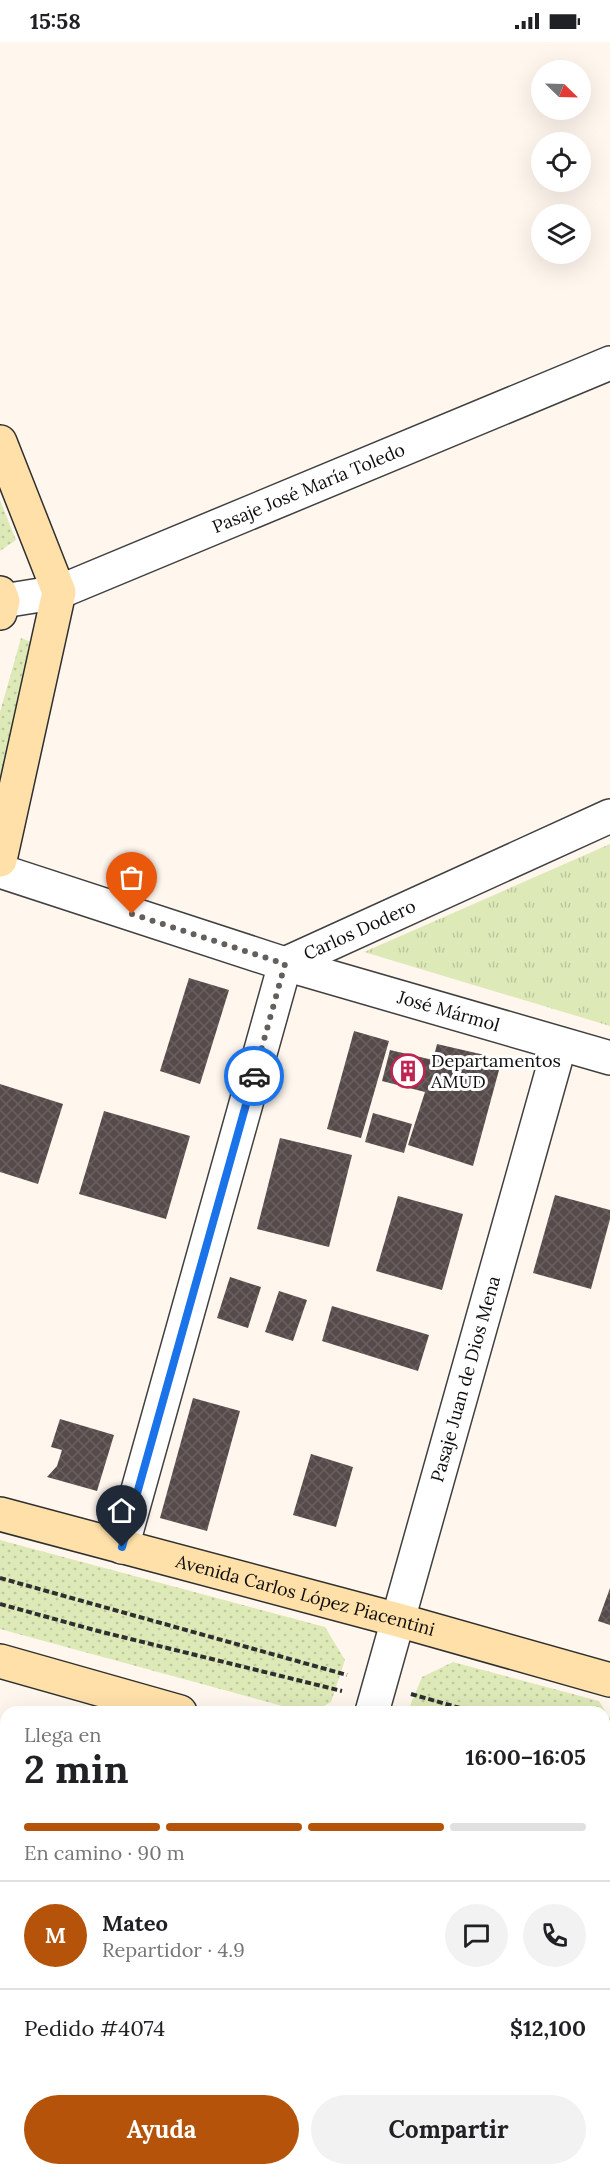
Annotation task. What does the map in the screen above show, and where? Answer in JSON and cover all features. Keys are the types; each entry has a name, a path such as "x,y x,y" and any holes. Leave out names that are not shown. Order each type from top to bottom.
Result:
{"main road":[{"path":"0,442 59,592 0,860"},
{"name":"Avenida Carlos López Piacentini","path":"0,1514 398,1620 610,1680"},
{"path":"0,1661 159,1706"}],"street":[{"name":"Pasaje José María Toledo","path":"1,602 59,592 610,363"},
{"name":"Carlos Dodero","path":"0,871 285,964 610,816"},
{"name":"José Mármol","path":"285,964 610,1058"},
{"path":"122,1547 285,964"},
{"name":"Pasaje Juan de Dios Mena","path":"376,1698 560,1044"}],"path":[{"path":"0,1578 399,1706"},
{"path":"0,1604 98,1631 376,1698 432,1706"}],"green space":[{"path":"0,500 16,540 0,551"},
{"path":"21,638 39,645 0,798 0,712"},
{"path":"610,844 610,1026 364,952"},
{"path":"0,1540 325,1627 345,1660 331,1702 324,1706 283,1706 0,1629"},
{"path":"453,1662 599,1701 602,1706 410,1706 422,1677"}],"building":[{"path":"189,978 229,990 200,1084 160,1071"},
{"path":"354,1031 389,1041 361,1138 327,1129"},
{"path":"437,1044 502,1059 473,1166 408,1145 425,1092 382,1081 390,1050 433,1060"},
{"path":"0,1084 63,1104 38,1184 0,1172"},
{"path":"104,1111 190,1136 166,1219 79,1194"},
{"path":"373,1113 412,1124 404,1153 365,1142"},
{"path":"280,1138 352,1155 329,1247 257,1229"},
{"path":"555,1195 610,1210 610,1219 591,1289 533,1273"},
{"path":"398,1196 463,1214 442,1290 376,1271"},
{"path":"230,1277 261,1287 248,1328 217,1318"},
{"path":"279,1291 307,1300 293,1341 265,1332"},
{"path":"332,1306 429,1335 418,1371 322,1341"},
{"path":"193,1398 240,1411 207,1531 160,1518"},
{"path":"60,1419 114,1435 97,1491 47,1477 57,1466 62,1450 51,1447"},
{"path":"311,1454 353,1467 336,1527 293,1515"},
{"path":"610,1588 610,1625 598,1621"}],"way so far":[{"path":"132,914 285,964 254,1076"}],"place":[{"name":"Departamentos AMUD","path":"408,1071"}],"route":[{"path":"122,1547 254,1076"}]}
